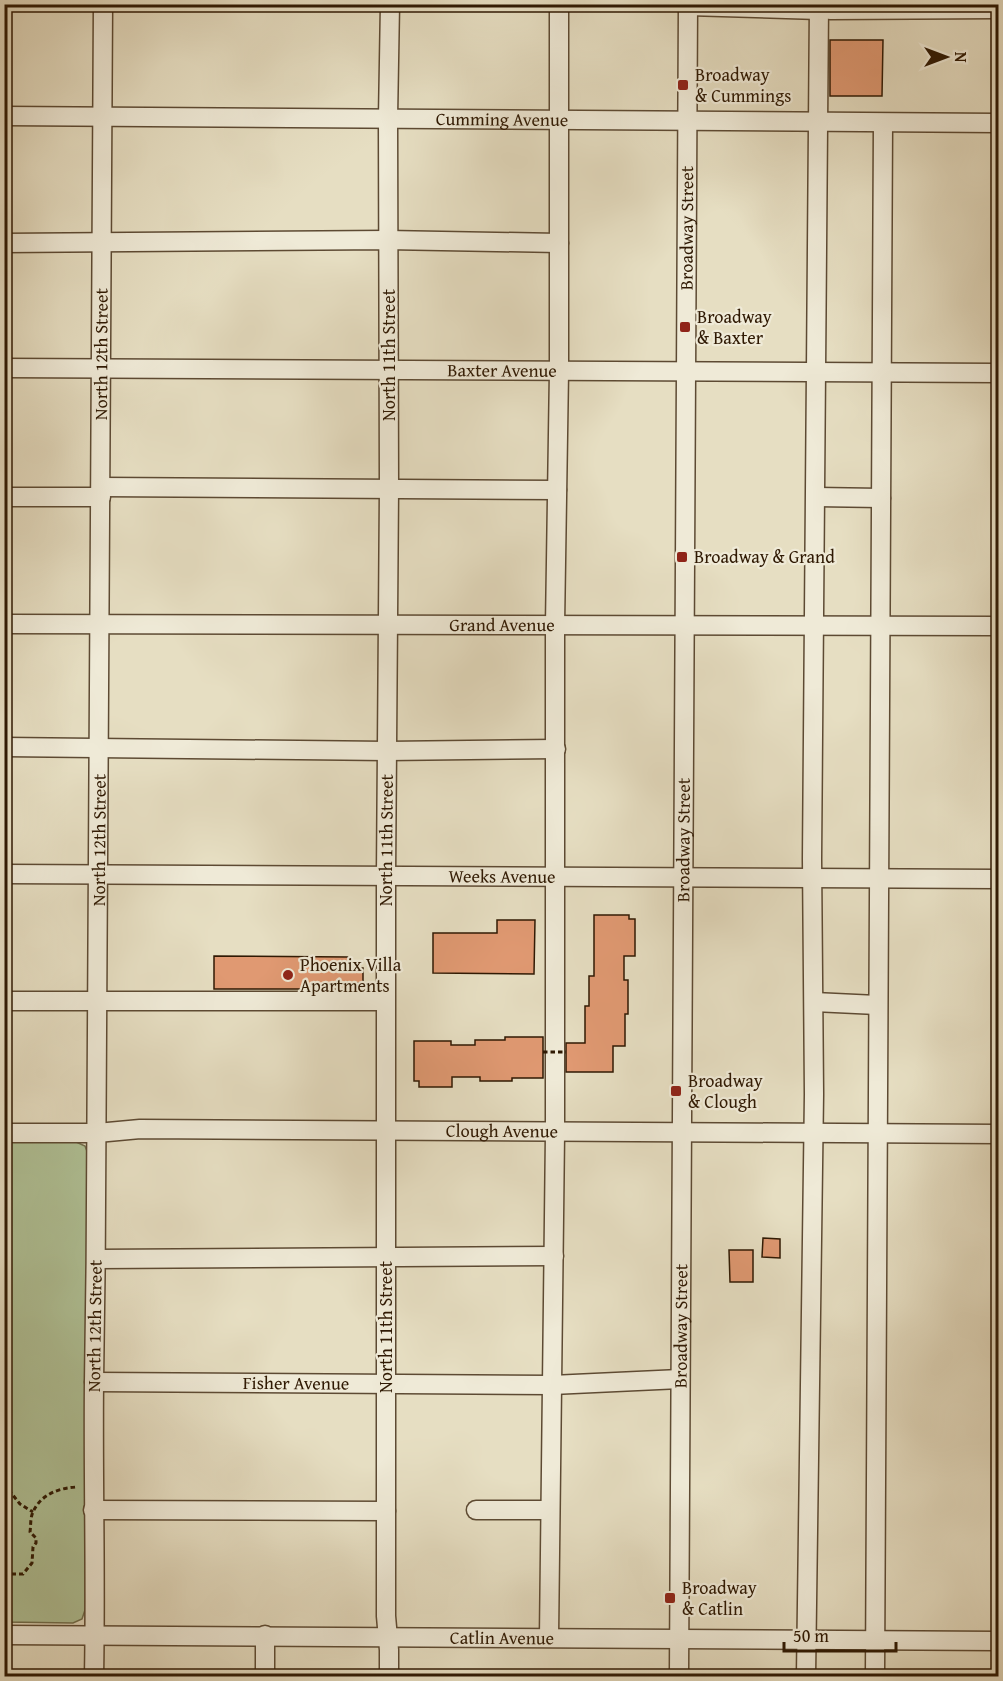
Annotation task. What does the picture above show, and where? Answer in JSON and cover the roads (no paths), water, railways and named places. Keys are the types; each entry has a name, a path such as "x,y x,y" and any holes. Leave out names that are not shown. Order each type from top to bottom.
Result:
{"street":[{"name":"North 12th Street","path":"94,1677 93,1510 97,1259 103,4"},
{"name":"North 11th Street","path":"389,1677 386,1616 385,1001 389,488 387,240 390,4"},
{"path":"549,1637 555,1133 555,626 559,371 560,4"},
{"path":"688,5 999,9"},
{"name":"Broadway Street","path":"679,1677 688,5"},
{"path":"806,1677 813,1132 812,878 818,122 823,8"},
{"name":"Cumming Avenue","path":"4,116 999,123"},
{"path":"875,1677 883,123"},
{"path":"4,243 387,240 559,243"},
{"name":"Baxter Avenue","path":"4,368 999,373"},
{"path":"4,497 101,492 389,488 557,490"},
{"path":"816,497 881,498"},
{"name":"Grand Avenue","path":"4,624 999,626"},
{"path":"4,747 387,751 556,749"},
{"name":"Weeks Avenue","path":"4,874 999,879"},
{"path":"4,1001 385,1001"},
{"path":"814,1002 877,1005"},
{"name":"Clough Avenue","path":"4,1134 140,1129 999,1134"},
{"path":"97,1259 554,1256"},
{"name":"Fisher Avenue","path":"94,1382 552,1385 680,1379"},
{"path":"93,1510 386,1511"},
{"path":"476,1510 550,1510"},
{"name":"Catlin Avenue","path":"4,1635 999,1641"},
{"path":"265,1635 265,1677"}],"place":[{"name":"Broadway & Cummings","path":"683,85"},
{"name":"Broadway & Baxter","path":"685,327"},
{"name":"Broadway & Grand","path":"682,557"},
{"name":"Phoenix Villa Apartments","path":"288,975"},
{"name":"Broadway & Clough","path":"676,1091"},
{"name":"Broadway & Catlin","path":"670,1598"}]}
